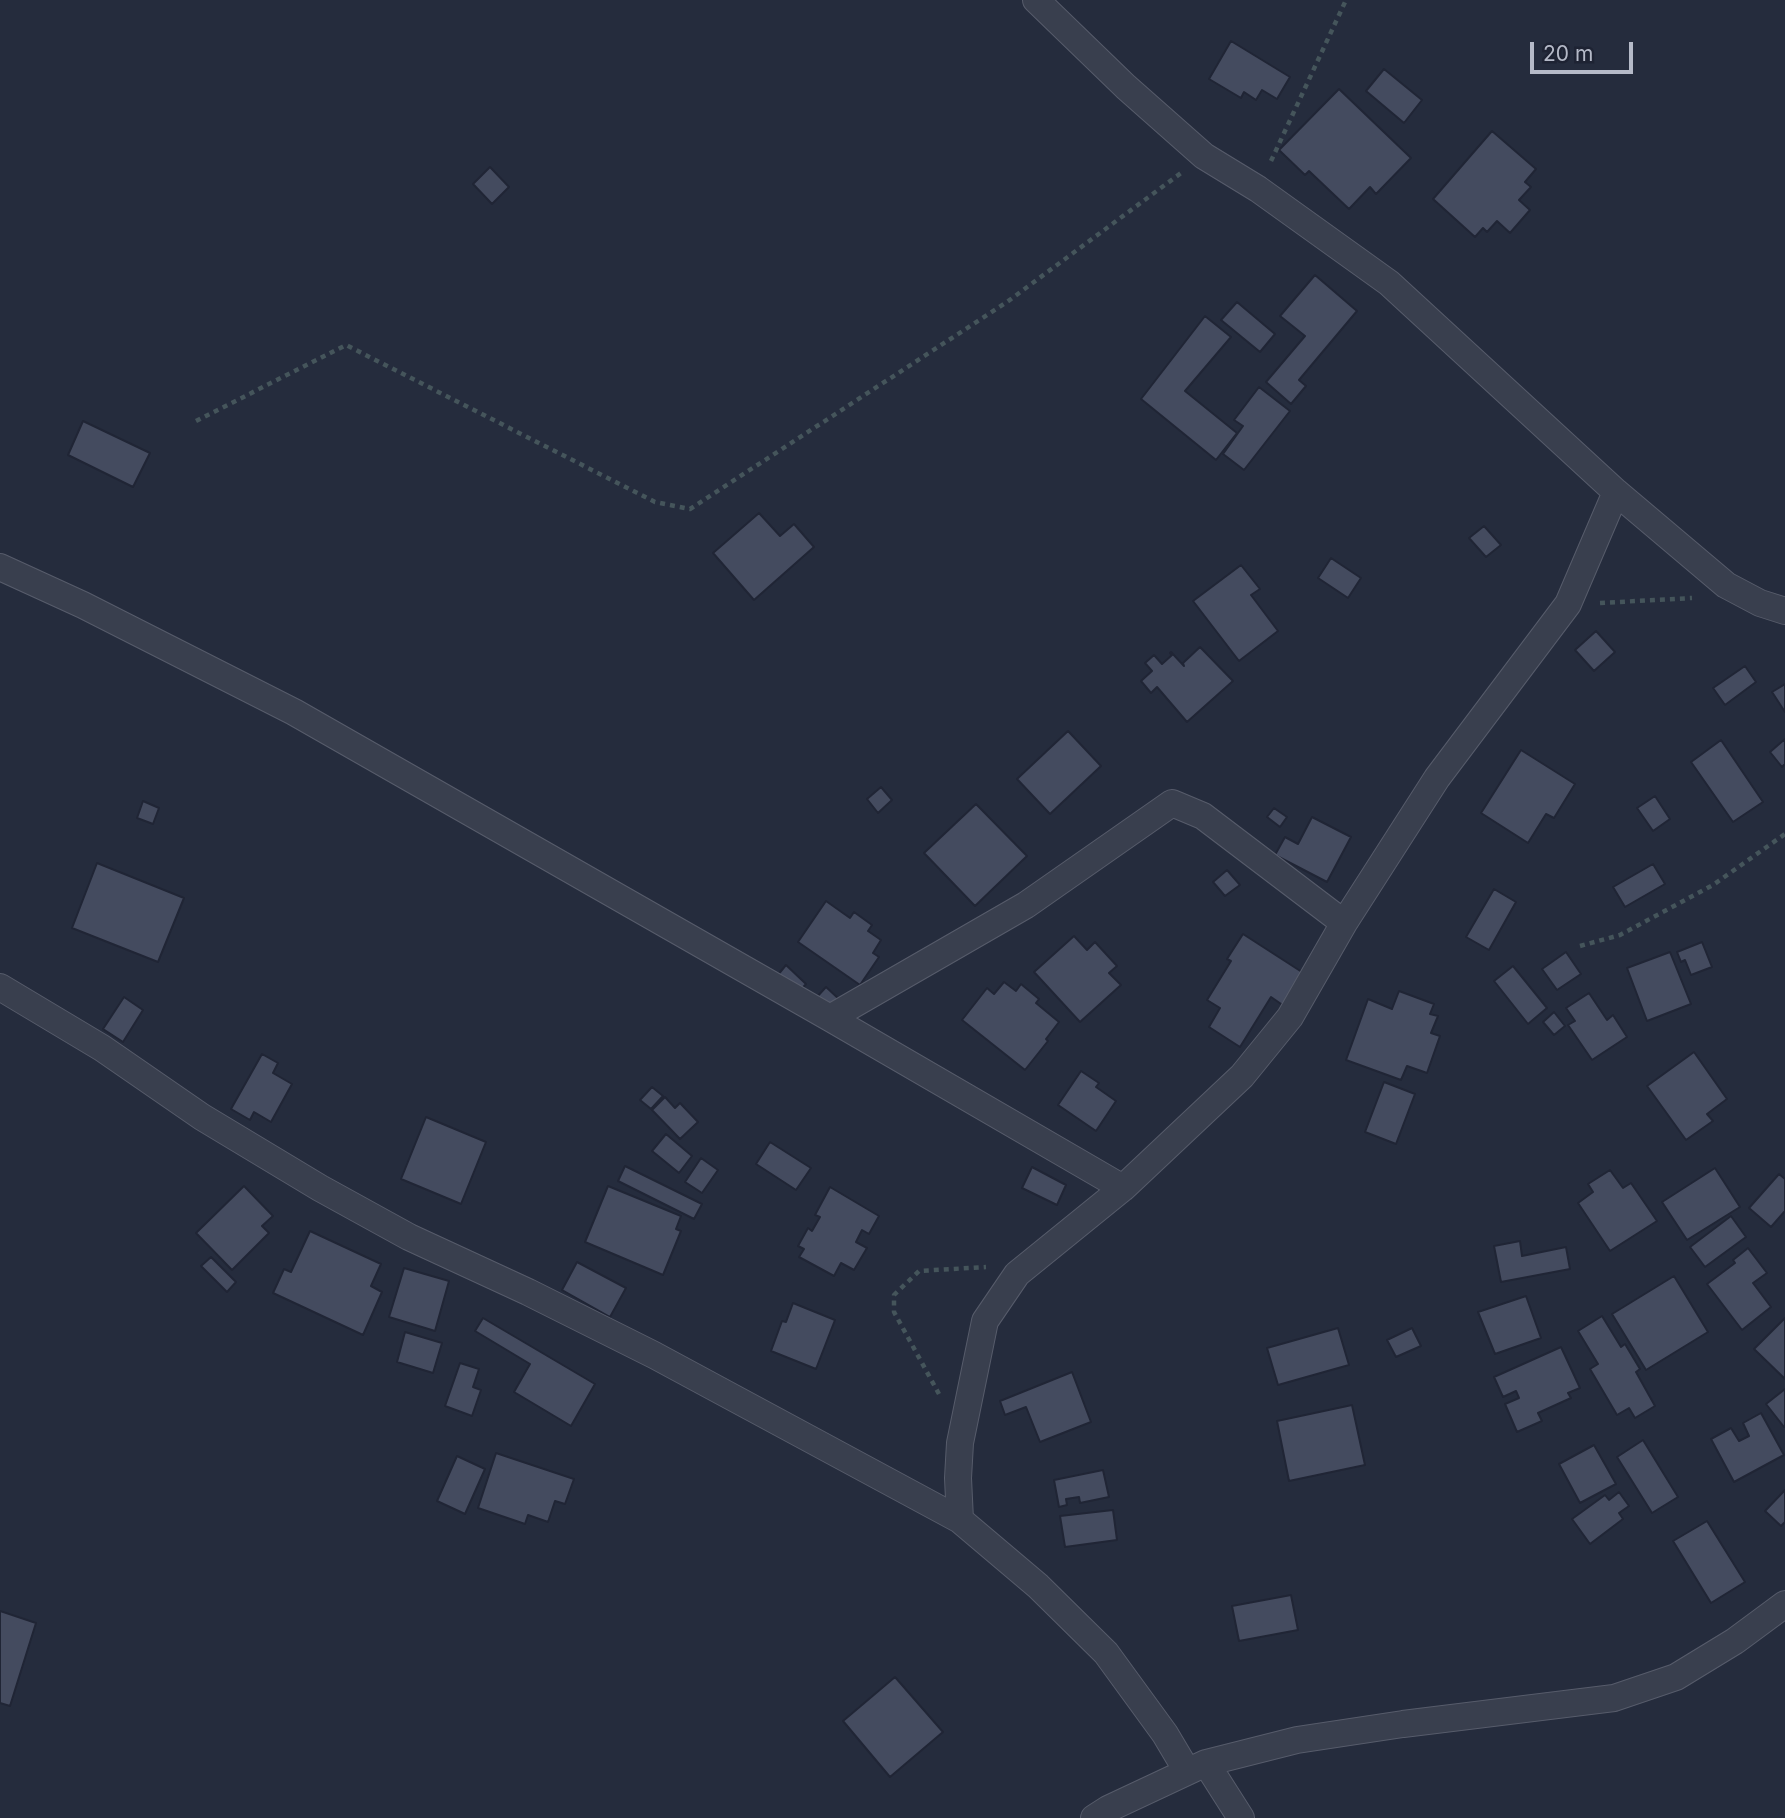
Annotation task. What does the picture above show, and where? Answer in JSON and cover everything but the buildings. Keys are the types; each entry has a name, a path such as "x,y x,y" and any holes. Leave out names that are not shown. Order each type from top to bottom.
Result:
{"street":[{"path":"1036,0 1126,88 1204,156 1258,189 1389,283 1616,492 1726,585 1760,603 1785,611"},
{"path":"960,1520 960,1443 985,1321 1017,1274 1123,1188 1242,1076 1290,1017 1344,923 1437,778 1568,604 1616,492"},
{"path":"0,567 83,605 294,712 1123,1188"},
{"path":"831,1018 1026,905 1172,803 1202,816 1344,923"},
{"path":"0,988 102,1048 202,1117 320,1188 409,1237 654,1354 960,1520 1038,1586 1106,1653 1165,1734 1241,1818"},
{"path":"1094,1818 1197,1767 1297,1740 1614,1698 1676,1677 1735,1641 1785,1604"}],"path":[{"path":"1258,189 1346,0"},
{"path":"196,421 345,345 655,502 690,509 1007,302 1204,156"},
{"path":"1568,604 1697,598 1726,585"},
{"path":"1580,946 1620,935 1713,885 1785,834"},
{"path":"940,1397 894,1312 894,1295 919,1271 984,1267 1017,1274"}]}
